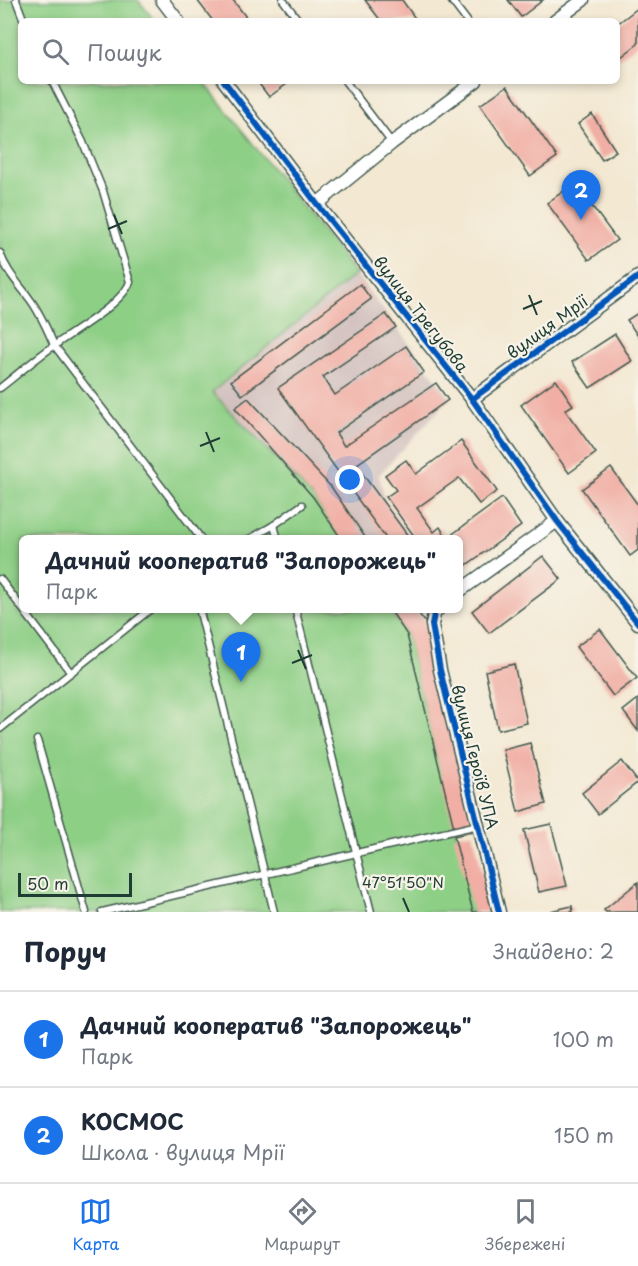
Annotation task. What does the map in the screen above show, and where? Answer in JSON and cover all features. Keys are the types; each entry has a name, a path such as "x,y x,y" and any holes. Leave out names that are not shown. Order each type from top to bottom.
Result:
{"street":[{"path":"162,0 176,18"},
{"path":"559,18 583,0"},
{"name":"вулиця Трегубова","path":"226,84 317,204 472,399 556,521 638,623"},
{"path":"317,204 392,143 472,84"},
{"name":"вулиця Мрії","path":"472,399 638,277"},
{"path":"463,589 556,521"},
{"name":"вулиця Героїв УПА","path":"435,613 432,625 434,639 499,912"}],"lane":[{"path":"16,0 23,18"},
{"path":"283,0 297,18"},
{"path":"452,0 465,18"},
{"path":"0,388 121,296 130,282 103,191 82,140 54,84"},
{"path":"347,84 392,143"},
{"path":"0,254 15,282 40,315 54,345 198,535"},
{"path":"257,535 302,505"},
{"path":"274,525 277,535"},
{"path":"0,579 19,604"},
{"path":"26,613 71,673"},
{"path":"0,729 147,613"},
{"path":"200,613 274,912"},
{"path":"296,613 371,912"},
{"path":"37,740 86,912"},
{"path":"102,912 478,825"}],"shaded area":[{"path":"356,274 450,398 379,475 385,501 410,535 338,535 211,392"}],"green space":[{"path":"0,0 138,0 153,18 18,18 18,84 205,84 356,274 212,392 313,497 339,535 19,535 19,613 392,613 407,635 476,912 0,912"}],"building":[{"path":"197,0 233,0 247,18 211,18"},
{"path":"365,0 402,0 415,18 379,18"},
{"path":"508,0 543,0 521,17"},
{"path":"638,8 638,44 620,58 620,22"},
{"path":"259,84 287,84 269,97"},
{"path":"507,86 557,157 530,176 480,105"},
{"path":"592,114 616,151 602,160 578,124"},
{"path":"575,183 617,240 589,260 547,203"},
{"path":"360,284 371,299 242,395 231,381"},
{"path":"638,313 638,336 627,320"},
{"path":"386,314 396,327 323,377 335,395 406,346 424,372 336,433 344,446 436,383 448,400 356,465 407,535 383,535 278,388"},
{"path":"615,334 632,361 590,388 572,362"},
{"path":"556,380 573,405 565,410 596,453 569,473 521,405"},
{"path":"248,398 332,488 364,535 339,535 313,497 235,408"},
{"path":"461,441 497,491 479,504 459,478 417,508 434,532 440,527 445,535 413,535 386,497 396,490 385,475 406,460 416,474"},
{"path":"611,468 638,505 638,550 630,556 582,489"},
{"path":"502,498 521,526 463,567 463,535 451,535"},
{"path":"543,556 561,579 489,633 472,611"},
{"path":"392,613 419,613 425,622 472,823 454,828 407,635"},
{"path":"600,629 637,678 613,696 576,647"},
{"path":"514,664 527,723 498,730 485,671"},
{"path":"638,699 638,731 623,711"},
{"path":"530,743 546,804 518,812 503,750"},
{"path":"622,761 638,782 598,814 582,793"},
{"path":"551,824 567,886 539,892 524,830"},
{"path":"473,832 492,912 473,912 454,836"},
{"path":"638,882 638,912 606,912 604,910"},
{"path":"572,906 573,912 550,912 550,911"}],"cycle path":[{"path":"226,84 317,204 472,399 557,521 638,623"},
{"path":"472,399 638,277"},
{"path":"435,613 432,625 440,670 499,912"}],"place":[{"name":"КОСМОС","path":"581,220"},
{"name":"Дачний кооператив \"Запорожець\"","path":"241,682"}]}
